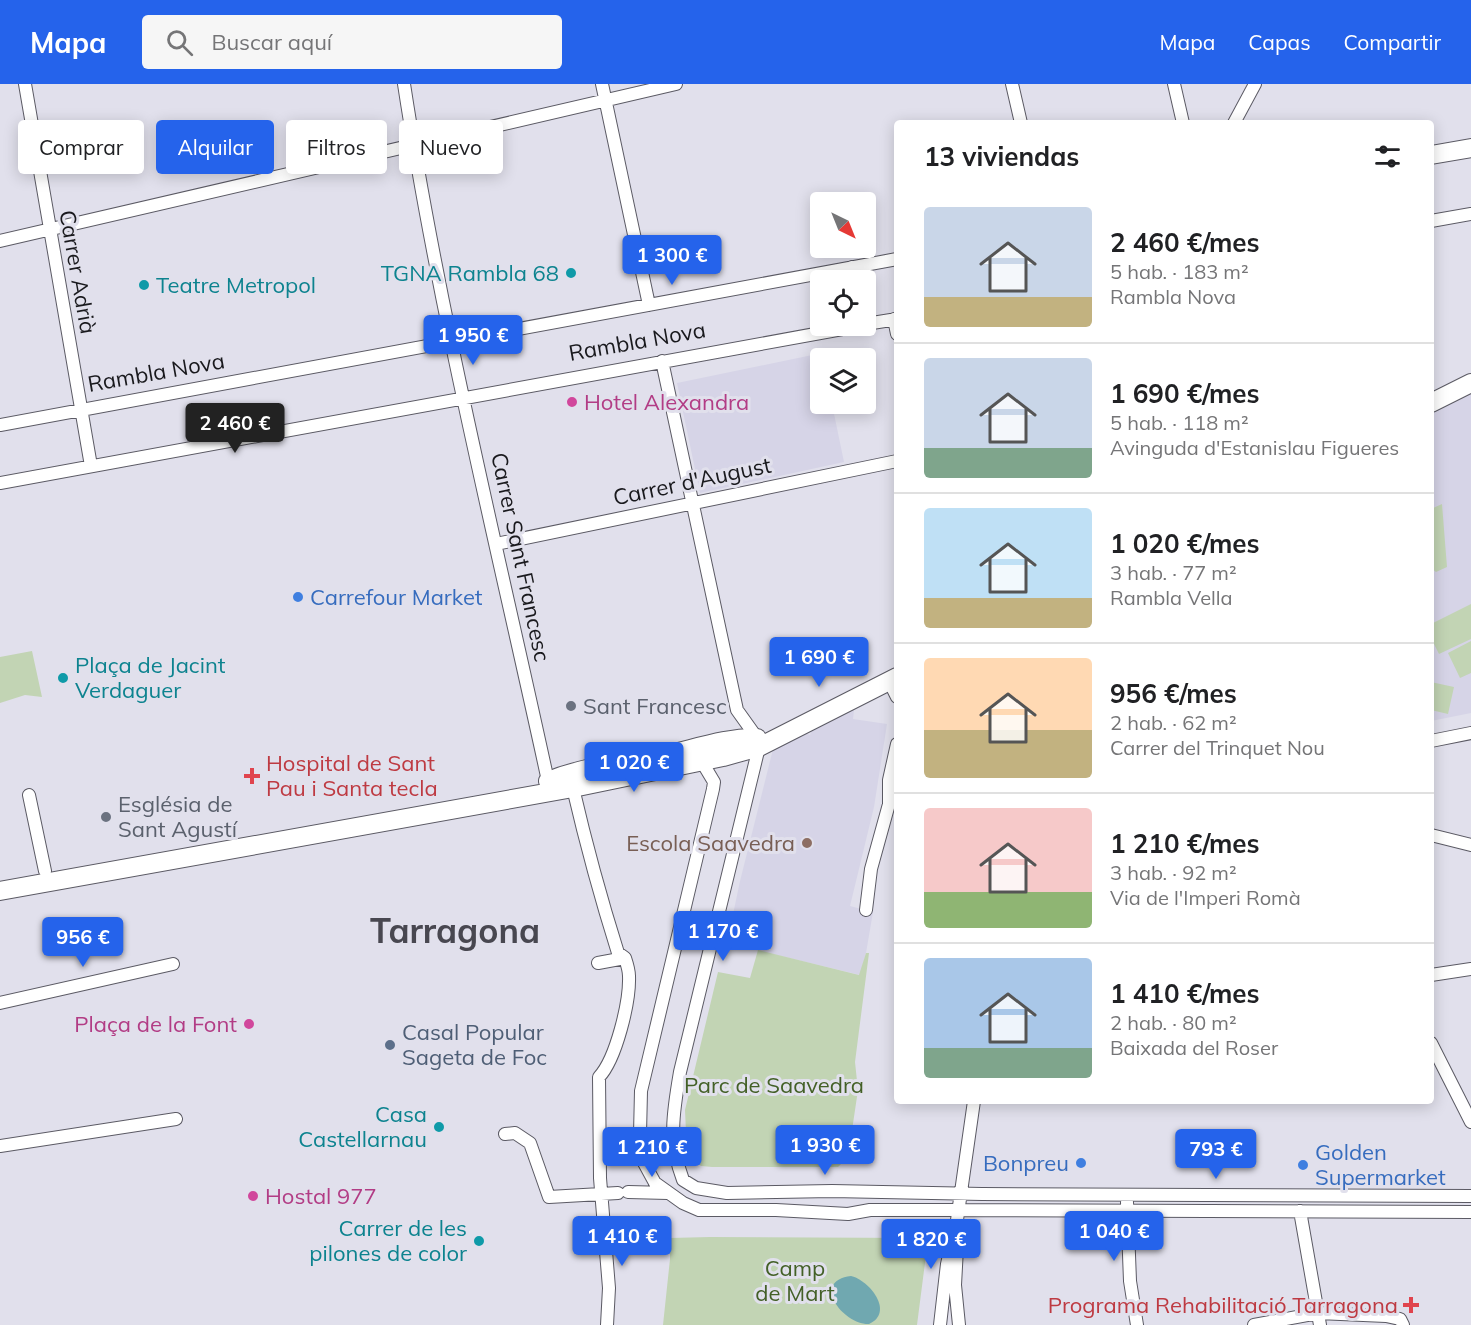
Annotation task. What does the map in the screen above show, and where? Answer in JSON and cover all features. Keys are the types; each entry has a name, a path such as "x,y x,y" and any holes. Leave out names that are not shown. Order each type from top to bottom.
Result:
{"main road":[{"path":"1434,154 1471,148"},
{"path":"1434,402 1471,383"},
{"path":"0,891 573,788 702,762 758,742 894,681"},
{"path":"548,781 573,771 661,756 742,737 758,742"},
{"path":"0,880 758,742"}],"street":[{"name":"Carrer Adrià","path":"25,84 91,466"},
{"name":"Carrer Sant Francesc","path":"404,84 410,120"},
{"path":"602,84 649,305"},
{"path":"503,124 676,84"},
{"path":"1012,84 1020,120"},
{"path":"1174,84 1182,120"},
{"path":"1236,120 1254,84"},
{"path":"0,241 399,149"},
{"name":"Carrer Sant Francesc","path":"420,174 464,396 548,781"},
{"path":"1434,220 1471,214"},
{"name":"Rambla Nova","path":"0,425 894,260"},
{"path":"876,322 894,319"},
{"name":"Rambla Nova","path":"0,483 464,396 810,335"},
{"path":"662,361 737,710 758,742 677,1091 672,1140 683,1180 696,1188 727,1193 832,1191 960,1194 1471,1196"},
{"name":"Carrer d'August","path":"496,544 894,462"},
{"path":"1434,740 1471,733"},
{"path":"866,910 871,869 889,804 889,780 894,758"},
{"path":"702,762 714,782 641,1091 640,1134 644,1161 655,1183 683,1203 699,1210 776,1209 848,1214 870,1210 958,1215 1128,1210 1471,1212"},
{"path":"548,781 573,788 611,932 618,953 625,958 630,976 622,1029 604,1071 598,1077 600,1178 609,1288 607,1325"},
{"path":"29,795 45,871"},
{"path":"1434,836 1471,845"},
{"path":"598,963 625,958"},
{"path":"0,1003 173,964"},
{"path":"1434,975 1471,969"},
{"path":"1434,1048 1471,1122"},
{"path":"959,1325 955,1285 958,1215 974,1104"},
{"path":"0,1146 176,1119"},
{"path":"505,1134 515,1133 530,1143 549,1197 668,1193"},
{"path":"1127,1195 1130,1281 1137,1325"},
{"path":"1300,1211 1319,1319"},
{"path":"940,1325 947,1264 958,1215"},
{"path":"1254,1325 1386,1316 1400,1319 1403,1325"}],"shaded area":[{"path":"810,355 810,414 834,414 844,462 700,493 677,383"},
{"path":"1471,394 1471,713 1434,720 1434,412"},
{"name":"Escola Saavedra","path":"854,710 853,719 887,724 874,807 850,906 873,912 860,975 727,943 773,749 806,733 810,735 812,729"}],"green space":[{"path":"1442,504 1447,567 1436,572 1434,570 1434,508"},
{"path":"1471,604 1471,639 1439,654 1434,644 1434,622"},
{"path":"1471,641 1471,673 1460,678 1448,653"},
{"path":"32,651 42,697 25,695 0,703 0,657"},
{"path":"1434,683 1454,687 1448,714 1434,711"},
{"name":"Parc de Saavedra","path":"758,950 859,975 866,953 869,953 855,1062 857,1081 855,1083 858,1090 848,1157 838,1167 712,1167 701,1166 687,1154 685,1110 718,972 750,978"},
{"name":"Camp de Mart","path":"670,1238 915,1238 924,1247 926,1255 917,1325 663,1325"}],"water":[{"path":"851,1276 871,1290 879,1305 880,1312 869,1324 849,1318 841,1311 832,1294 833,1286 839,1280"}],"place":[{"name":"TGNA Rambla 68","path":"571,273"},
{"name":"Teatre Metropol","path":"144,285"},
{"name":"Hotel Alexandra","path":"572,402"},
{"name":"Carrefour Market","path":"298,597"},
{"name":"Plaça de Jacint Verdaguer","path":"63,678"},
{"name":"Sant Francesc","path":"571,706"},
{"name":"Hospital de Sant Pau i Santa tecla","path":"252,776"},
{"name":"Església de Sant Agustí","path":"106,817"},
{"name":"Escola Saavedra","path":"807,843"},
{"name":"Plaça de la Font","path":"249,1024"},
{"name":"Casal Popular Sageta de Foc","path":"390,1045"},
{"name":"Casa Castellarnau","path":"439,1127"},
{"name":"Bonpreu","path":"1081,1163"},
{"name":"Golden Supermarket","path":"1303,1165"},
{"name":"Hostal 977","path":"253,1196"},
{"name":"Carrer de les pilones de color","path":"479,1241"},
{"name":"Programa Rehabilitació Tarragona","path":"1411,1305"}],"district":[{"name":"Tarragona","path":"455,930"}]}
